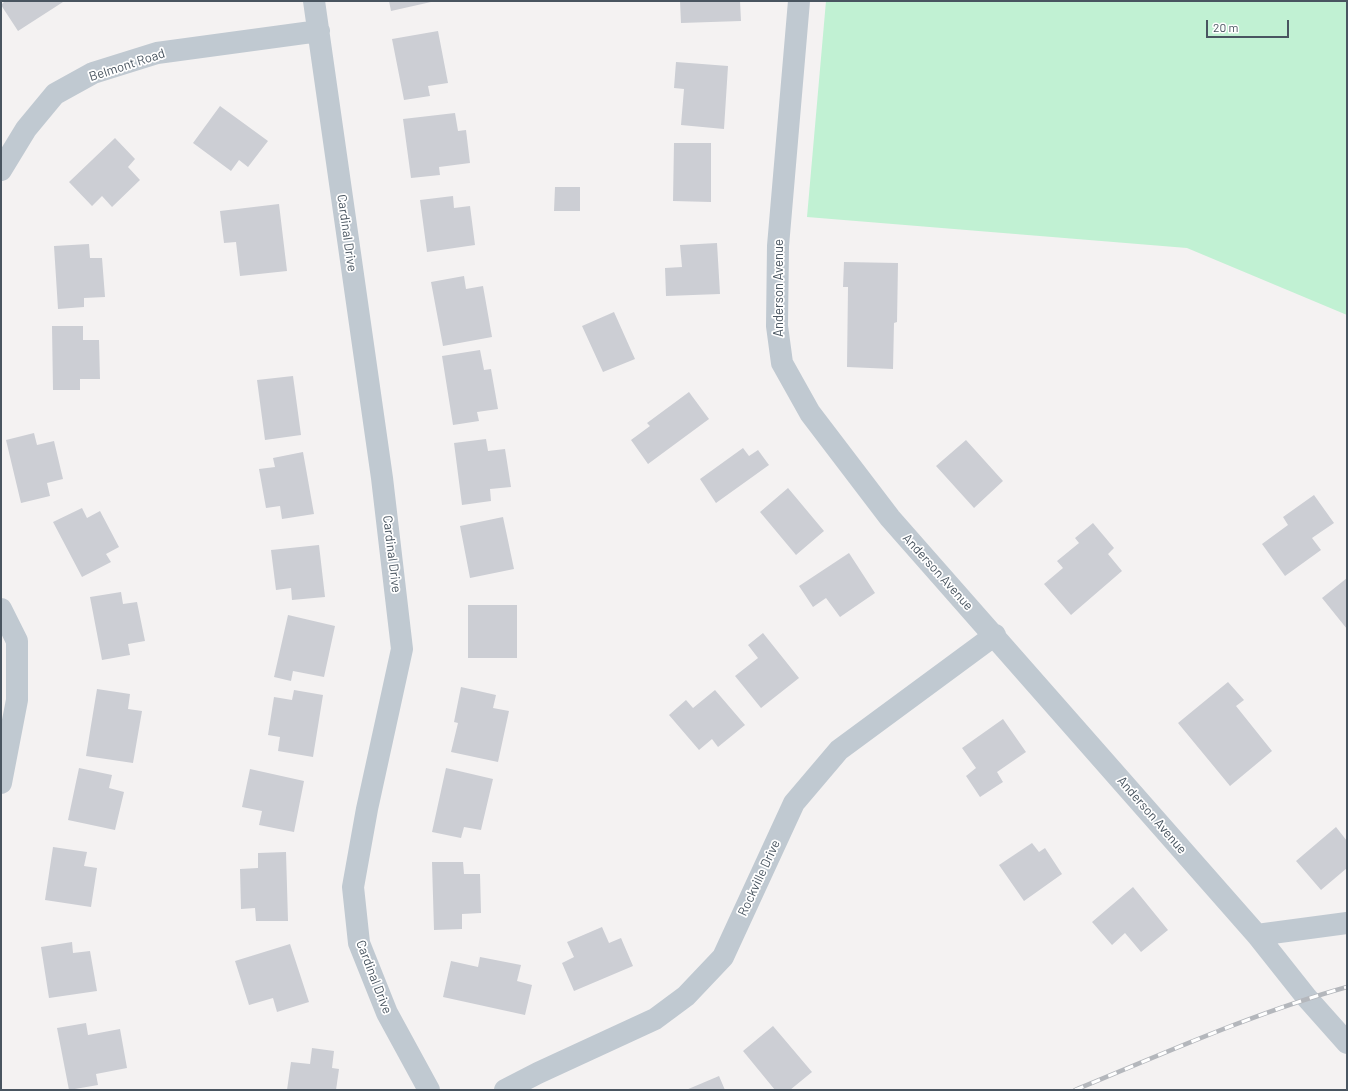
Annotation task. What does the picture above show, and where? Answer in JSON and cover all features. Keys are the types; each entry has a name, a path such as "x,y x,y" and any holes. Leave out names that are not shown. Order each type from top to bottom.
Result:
{"street":[{"name":"Cardinal Drive","path":"314,1 382,478 402,649 367,809 353,887 359,943 387,1013 429,1090"},
{"name":"Anderson Avenue","path":"799,1 778,246 777,326 782,363 810,413 890,518 1257,935 1307,998 1347,1043"},
{"name":"Belmont Road","path":"1,170 26,129 55,94 93,73 157,53 319,31"},
{"path":"1,609 17,641 17,700 1,783"},
{"name":"Rockville Drive","path":"505,1090 538,1073 655,1019 686,996 723,957 794,803 829,761 839,750 994,635"},
{"path":"1257,935 1347,923"}],"green space":[{"path":"826,1 1347,1 1347,315 1187,248 807,217"}],"building":[{"path":"5,1 63,2 18,31 1,5"},
{"path":"389,1 431,1 431,2 391,11"},
{"path":"680,1 740,1 741,21 681,23"},
{"path":"438,31 448,83 428,86 430,96 404,100 392,39"},
{"path":"676,62 728,66 724,129 681,125 684,89 674,88"},
{"path":"220,106 268,141 248,167 239,160 231,171 193,143"},
{"path":"455,113 458,131 466,130 470,163 439,167 440,175 411,178 403,119"},
{"path":"115,138 135,159 128,167 140,180 112,207 102,196 92,206 69,182"},
{"path":"674,143 711,143 711,202 673,201"},
{"path":"555,187 580,187 580,211 554,211"},
{"path":"453,196 454,208 470,206 475,245 427,252 420,200"},
{"path":"279,204 287,271 240,276 236,242 224,243 220,211"},
{"path":"717,243 720,294 666,296 665,268 682,267 680,245"},
{"path":"89,244 90,258 102,258 105,297 84,298 84,307 58,309 54,246"},
{"path":"844,262 898,263 897,322 894,323 893,369 847,367 848,287 843,287"},
{"path":"464,276 466,289 483,286 492,337 443,346 431,282"},
{"path":"614,312 635,359 603,372 582,326"},
{"path":"52,326 83,326 83,340 99,340 100,379 80,379 80,390 53,390"},
{"path":"480,350 484,370 491,369 498,409 477,412 479,421 453,425 442,356"},
{"path":"293,376 301,435 265,440 257,380"},
{"path":"689,392 709,419 648,464 631,440 650,426 647,423"},
{"path":"34,433 37,445 54,441 63,479 47,483 50,496 21,503 6,440"},
{"path":"486,439 488,451 505,449 511,487 490,489 491,501 462,505 454,443"},
{"path":"966,440 1003,481 974,508 936,466"},
{"path":"743,448 749,456 758,450 769,465 716,503 700,479"},
{"path":"303,452 314,514 282,519 280,506 266,508 259,469 275,467 273,458"},
{"path":"788,488 824,531 796,555 760,512"},
{"path":"1314,495 1334,523 1312,538 1321,550 1285,576 1262,544 1288,525 1283,517"},
{"path":"82,508 87,518 100,511 119,547 106,554 111,562 82,577 53,522"},
{"path":"503,517 514,569 470,578 460,526"},
{"path":"1093,523 1114,548 1108,554 1122,571 1071,615 1044,584 1063,568 1057,561 1079,543 1075,538"},
{"path":"319,545 325,597 292,600 291,588 276,590 271,550"},
{"path":"849,553 875,593 840,617 826,598 813,607 799,586"},
{"path":"1347,578 1347,629 1322,598"},
{"path":"121,592 123,604 137,602 145,641 128,644 130,655 102,660 90,597"},
{"path":"468,605 517,605 517,658 468,658"},
{"path":"288,615 335,626 324,677 293,671 291,681 274,677"},
{"path":"763,633 799,678 761,708 735,676 758,658 748,645"},
{"path":"1228,682 1244,700 1236,706 1272,751 1230,786 1178,723"},
{"path":"461,687 496,695 493,708 509,711 498,762 451,752 458,723 454,722"},
{"path":"97,689 130,694 128,709 142,711 133,763 86,756"},
{"path":"294,690 323,695 313,757 278,751 280,737 268,735 274,697 292,700"},
{"path":"715,690 745,725 718,747 712,739 699,750 669,715 686,700 693,708"},
{"path":"1003,719 1026,752 997,772 1003,782 980,797 966,776 976,768 962,748"},
{"path":"79,768 112,775 109,788 124,792 115,830 68,820"},
{"path":"446,768 493,779 481,830 464,827 461,838 432,832"},
{"path":"250,769 304,781 294,832 259,825 262,811 242,807"},
{"path":"1336,827 1347,841 1347,868 1321,890 1296,861"},
{"path":"1032,843 1039,852 1045,848 1062,874 1024,901 999,865"},
{"path":"53,847 87,852 84,866 97,868 91,907 45,900"},
{"path":"286,852 288,921 256,921 255,908 241,909 240,869 258,868 258,853"},
{"path":"432,862 463,862 464,874 480,874 481,913 462,914 462,929 434,930"},
{"path":"1133,887 1168,930 1141,952 1125,933 1112,945 1092,922"},
{"path":"602,927 609,943 621,938 633,966 574,991 562,963 574,957 567,942"},
{"path":"72,942 73,953 90,951 97,991 49,998 41,947"},
{"path":"290,944 309,1002 277,1012 273,998 249,1005 235,961"},
{"path":"480,957 521,965 517,981 532,985 525,1015 443,997 451,961 478,967"},
{"path":"86,1023 88,1035 120,1029 127,1068 96,1074 98,1085 69,1090 57,1028"},
{"path":"773,1026 812,1072 790,1090 775,1090 743,1051"},
{"path":"312,1048 334,1051 332,1068 339,1069 336,1090 287,1090 291,1062 310,1064"},
{"path":"719,1076 725,1090 686,1090"}],"railway":[{"path":"1075,1090 1244,1021 1312,997 1347,987"}]}
